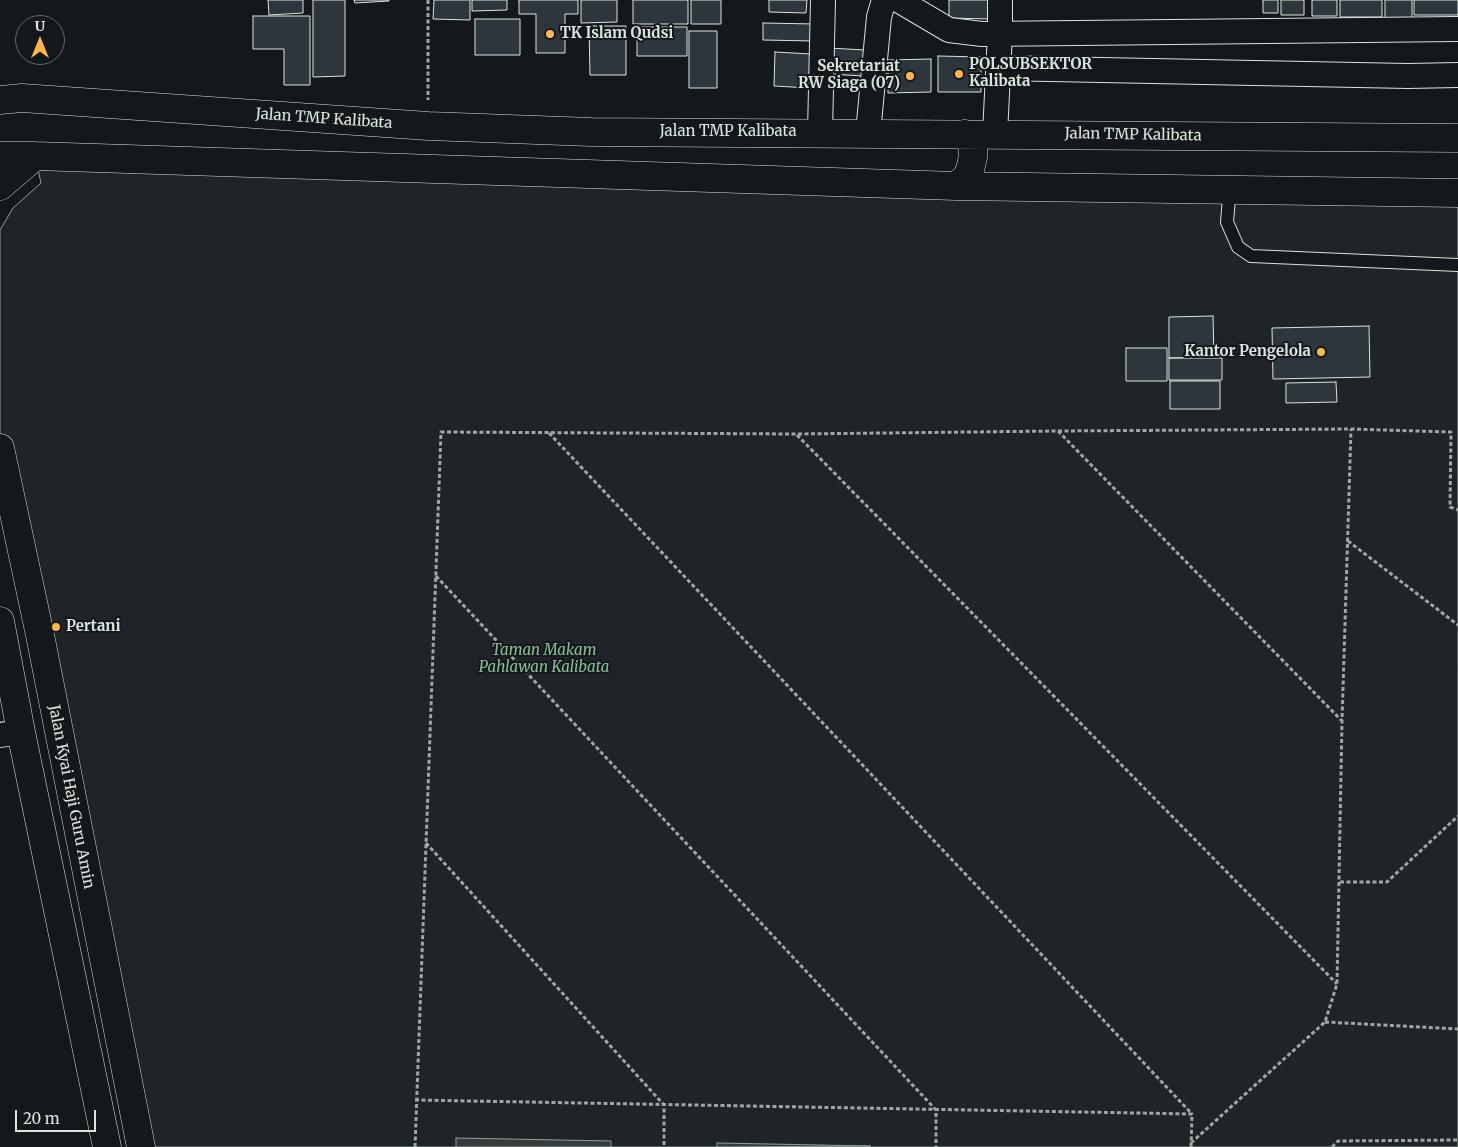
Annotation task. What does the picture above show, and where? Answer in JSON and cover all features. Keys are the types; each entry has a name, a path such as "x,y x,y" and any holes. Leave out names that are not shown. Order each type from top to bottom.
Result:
{"main road":[{"path":"0,84 11,99"},
{"name":"Jalan TMP Kalibata","path":"11,99 428,126 592,132 820,132 1458,138"},
{"path":"956,186 966,178 970,170 972,157 971,143 964,134"},
{"path":"0,156 956,186 1458,193"},
{"path":"0,186 35,156"},
{"name":"Jalan Kyai Haji Guru Amin","path":"0,448 40,635 140,1147"},
{"path":"0,622 10,733 107,1147"}],"street":[{"path":"820,132 823,0"},
{"path":"868,133 879,16 884,0"},
{"path":"898,0 949,30 982,34 1458,29"},
{"path":"995,134 1000,0"},
{"path":"998,68 1408,76 1458,75"}],"lane":[{"path":"1229,198 1227,222 1238,247 1251,256 1458,265"}],"path":[{"path":"428,0 428,126"},
{"path":"1191,1145 1325,1022 1337,984 1342,721 1351,429"},
{"path":"415,1147 440,432 796,434 1058,430 1351,429 1451,432 1450,507 1458,510"},
{"path":"1058,430 1342,721"},
{"path":"548,433 1192,1114 1191,1145"},
{"path":"796,434 1337,984"},
{"path":"1348,541 1458,625"},
{"path":"436,576 936,1110 936,1147"},
{"path":"1339,882 1387,882 1458,816"},
{"path":"426,843 664,1105 664,1147"},
{"path":"1325,1022 1458,1029"},
{"path":"416,1100 1192,1114"},
{"path":"1332,1147 1338,1141 1458,1140"}],"green space":[{"name":"Taman Makam Pahlawan Kalibata","path":"35,156 1458,192 1458,1147 139,1147 0,448 0,230 13,208 41,183"}],"shaded area":[{"path":"456,1138 611,1141 611,1147 456,1147"},
{"path":"717,1143 871,1146 717,1147"}],"building":[{"path":"268,0 303,0 303,13 269,15"},
{"path":"313,0 345,0 345,76 313,77"},
{"path":"354,0 389,0 389,1 355,3"},
{"path":"434,0 470,0 470,20 433,19"},
{"path":"472,0 507,0 507,10 472,11"},
{"name":"TK Islam Qudsi","path":"519,0 578,0 578,14 565,14 565,53 536,53 536,14 519,14"},
{"path":"581,0 617,0 617,22 581,23"},
{"path":"633,0 688,0 688,24 633,24"},
{"path":"691,0 721,0 721,24 691,24"},
{"path":"769,0 807,0 806,13 769,12"},
{"path":"949,0 991,0 991,19 949,18"},
{"path":"1263,0 1278,0 1278,13 1263,13"},
{"path":"1281,0 1304,0 1304,15 1281,15"},
{"path":"1312,0 1337,0 1337,16 1312,16"},
{"path":"1340,0 1382,0 1382,17 1340,17"},
{"path":"1385,0 1412,0 1412,19 1385,19"},
{"path":"1414,0 1458,0 1458,15 1414,15"},
{"path":"253,16 310,16 310,85 284,85 284,49 253,49"},
{"path":"475,19 520,19 520,55 475,55"},
{"path":"763,23 815,24 815,41 763,40"},
{"path":"589,26 626,26 626,75 590,75"},
{"path":"637,27 687,27 687,56 637,56"},
{"path":"689,31 717,31 717,88 689,88"},
{"path":"828,48 865,50 864,76 827,74"},
{"path":"775,52 811,54 810,88 774,86"},
{"name":"POLSUBSEKTOR Kalibata","path":"938,56 981,57 981,92 938,92"},
{"name":"Sekretariat RW Siaga (07)","path":"931,59 931,92 888,93 888,60"},
{"path":"1213,316 1214,357 1169,358 1169,317"},
{"name":"Kantor Pengelola","path":"1369,326 1370,377 1273,379 1272,328"},
{"path":"1126,348 1167,348 1167,381 1126,381"},
{"path":"1169,358 1222,358 1222,380 1169,380"},
{"path":"1170,381 1220,381 1220,409 1170,409"},
{"path":"1336,382 1337,402 1286,403 1286,383"}],"place":[{"name":"TK Islam Qudsi","path":"550,34"},
{"name":"POLSUBSEKTOR Kalibata","path":"959,74"},
{"name":"Sekretariat RW Siaga (07)","path":"910,76"},
{"name":"Kantor Pengelola","path":"1321,352"},
{"name":"Pertani","path":"56,627"}]}
